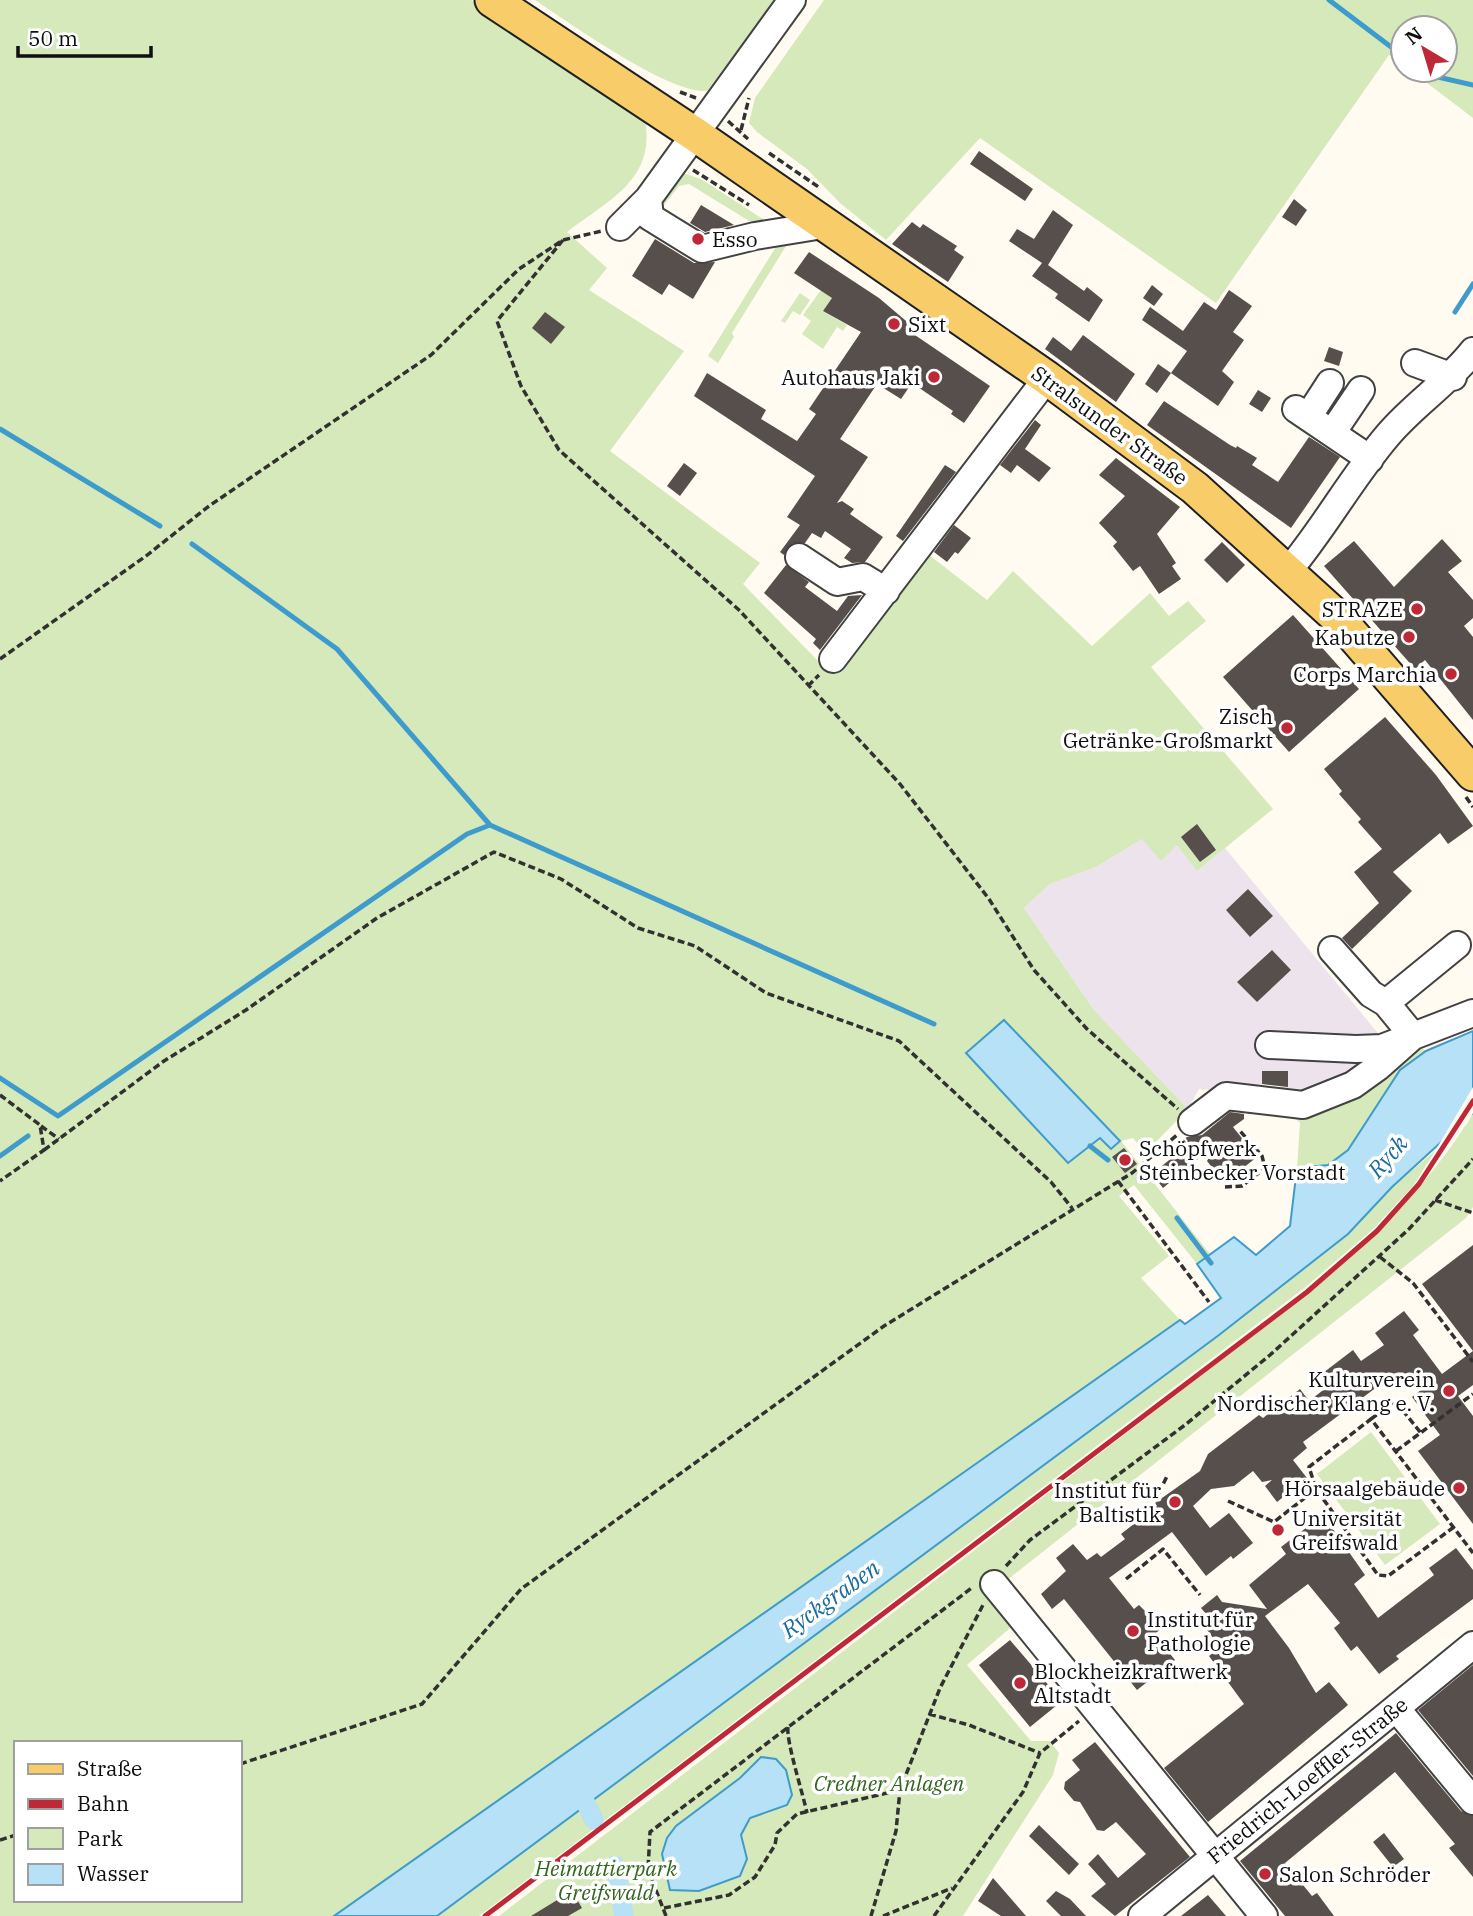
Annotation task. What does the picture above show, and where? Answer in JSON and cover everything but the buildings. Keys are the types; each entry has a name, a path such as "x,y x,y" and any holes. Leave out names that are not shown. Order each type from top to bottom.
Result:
{"main road":[{"name":"Stralsunder Straße","path":"492,0 686,147 822,225 1047,378 1195,488 1289,570 1338,618 1468,782"}],"street":[{"path":"620,227 648,199 792,0"},
{"path":"648,199 650,217 702,249 756,223 822,225"},
{"path":"1289,570 1370,459 1413,409 1453,377 1473,351"},
{"path":"1415,363 1453,377"},
{"path":"833,659 1047,378"},
{"path":"1330,383 1302,413 1370,459"},
{"path":"1332,433 1360,390"},
{"path":"799,557 837,582 863,577 886,591"},
{"path":"1386,1003 1457,945"},
{"path":"1332,950 1371,994 1386,1003 1413,1036"},
{"path":"1269,1045 1382,1048 1473,1013"},
{"path":"1186,1116 1226,1096 1303,1105 1337,1093 1378,1067 1413,1036"},
{"path":"985,1585 1094,1709 1264,1916"},
{"name":"Friedrich-Loeffler-Straße","path":"1142,1916 1396,1708 1452,1671 1473,1645"},
{"path":"1396,1708 1473,1801"}],"path":[{"path":"686,147 756,223"},
{"path":"0,659 146,556 209,506 421,362 519,269 563,240 620,227"},
{"path":"242,1763 422,1704 521,1589 884,1326 1118,1181 1186,1116 1087,1029 1034,970 989,899 900,785 739,610 559,450 521,386 497,321 563,240"},
{"path":"1468,782 1473,807"},
{"path":"0,1181 164,1061 246,1010 377,918 494,852 561,879 638,928 695,946 766,993 900,1041 1051,1182 1072,1208"},
{"path":"0,1095 59,1139"},
{"path":"40,1125 44,1150"},
{"path":"1225,1187 1242,1186 1265,1168 1262,1156 1240,1131"},
{"path":"666,1916 648,1870 650,1832 788,1725 985,1585 1030,1540 1185,1425 1270,1355 1380,1256 1473,1159"},
{"path":"1118,1181 1209,1302"},
{"path":"1435,1200 1473,1213"},
{"path":"1380,1256 1413,1283 1473,1362"},
{"path":"1396,1451 1473,1394"},
{"path":"1421,1433 1395,1401 1309,1467 1316,1489 1378,1575 1388,1576 1454,1527"},
{"path":"1371,1419 1472,1550"},
{"path":"1159,1493 1168,1474"},
{"path":"1228,1501 1274,1522 1316,1489"},
{"path":"1126,1579 1163,1549 1200,1595"},
{"path":"871,1916 896,1831 900,1790 929,1714 985,1585"},
{"path":"934,1916 1023,1792 1040,1753 1094,1709"},
{"path":"929,1714 970,1725 1040,1753"},
{"path":"788,1725 786,1739 794,1754 807,1813"},
{"path":"664,1908 729,1895 755,1877 775,1845 777,1833 797,1814 900,1790"},
{"path":"883,1916 953,1888"}],"shaded area":[{"path":"1142,839 1177,844 1197,871 1225,848 1382,1038 1382,1048 1317,1097 1199,1089 1188,1109 1094,1010 1024,908 1050,884 1096,867","holes":["1248,889 1273,916 1251,937 1226,910","1271,950 1290,971 1257,1002 1237,982","1262,1071 1288,1071 1288,1087 1262,1087"]}],"green space":[{"path":"0,0 471,0 645,120 646,141 643,158 636,173 613,198 567,232 607,268 589,290 684,351 610,451 760,563 743,584 822,665 830,671 924,551 987,600 1013,571 1092,646 1150,593 1169,616 1188,601 1206,621 1151,667 1273,809 1197,871 1177,845 1161,861 1142,839 1096,867 1050,884 1024,908 1094,1010 1188,1109 1145,1153 1133,1138 1121,1141 1210,1254 1197,1264 1134,1185 1119,1196 1169,1256 1141,1278 1180,1320 334,1916 0,1916","holes":["1004,1020 1100,1138 1069,1162 966,1053"]},
{"path":"535,0 775,0 707,91 690,89 645,70"},
{"path":"824,0 1473,0 1473,118 1428,84 1459,84 1459,14 1389,14 1389,55 1216,303 980,138 886,240 840,203 807,169 757,132 749,123 755,98"},
{"path":"683,173 701,179 772,225 759,227 689,184 679,186 664,205 660,203"},
{"path":"784,234 791,238 732,333 734,337 718,363 708,356"},
{"path":"821,290 832,298 823,311 847,325 843,331 837,327 823,349 802,334 811,321 803,315"},
{"path":"800,293 810,300 800,315 793,311 785,323 781,321"},
{"path":"1412,1042 1426,1051 1400,1070 1348,1150 1328,1166 1297,1168 1300,1123 1292,1115"},
{"name":"Credner Anlagen","path":"1473,1113 1473,1207 1466,1218 1007,1580 991,1602 1010,1628 967,1665 1031,1741 1050,1741 1059,1753 1053,1775 963,1916 499,1916 1315,1288 1421,1185"},
{"path":"1435,1151 1413,1186 1372,1230 1303,1289 479,1916 437,1916 1219,1335 1348,1234 1392,1187"},
{"path":"1371,1432 1440,1524 1385,1565 1317,1474"}],"water":[{"path":"1004,1020 1120,1141 1111,1149 1100,1138 1068,1163 966,1053"},
{"path":"1473,1031 1473,1113 1392,1187 1348,1234 1219,1335 437,1916 334,1916 1180,1320 1185,1324 1221,1298 1197,1264 1234,1237 1256,1255 1290,1226 1297,1168 1328,1165 1348,1150 1400,1070 1426,1051"},
{"path":"761,1757 776,1759 786,1770 792,1795 787,1805 750,1818 741,1835 747,1859 740,1876 699,1891 670,1890 662,1854 667,1838 676,1826 740,1778"}],"pier":[{"path":"1473,1087 1473,1113 1467,1124 1438,1152 1435,1151"}],"waterway":[{"path":"1329,0 1389,45"},
{"path":"1459,82 1473,85"},
{"path":"1455,312 1473,284"},
{"path":"0,429 160,526"},
{"path":"192,544 337,649 490,825"},
{"path":"0,1078 58,1116 467,834 490,825 934,1024"},
{"path":"0,1156 28,1136"},
{"path":"1090,1146 1108,1160"},
{"path":"1177,1218 1211,1263"},
{"path":"576,1783 594,1820"},
{"path":"615,1865 624,1916"}],"railway":[{"path":"485,1916 1307,1292 1377,1231 1419,1184 1473,1101"}],"place":[{"name":"Esso","path":"698,239"},
{"name":"Sixt","path":"894,324"},
{"name":"Autohaus Jaki","path":"934,377"},
{"name":"STRAZE","path":"1417,609"},
{"name":"Kabutze","path":"1409,637"},
{"name":"Corps Marchia","path":"1451,674"},
{"name":"Zisch Getränke-Großmarkt","path":"1287,728"},
{"name":"Schöpfwerk Steinbecker Vorstadt","path":"1125,1160"},
{"name":"Kulturverein Nordischer Klang e. V.","path":"1449,1391"},
{"name":"Hörsaalgebäude","path":"1459,1488"},
{"name":"Institut für Baltistik","path":"1175,1502"},
{"name":"Universität Greifswald","path":"1278,1530"},
{"name":"Institut für Pathologie","path":"1133,1631"},
{"name":"Blockheizkraftwerk Altstadt","path":"1020,1683"},
{"name":"Salon Schröder","path":"1265,1874"}],"water label":[{"name":"Ryck","path":"1387,1156"},
{"name":"Ryckgraben","path":"830,1598"}],"park label":[{"name":"Heimattierpark Greifswald","path":"606,1880"}]}
